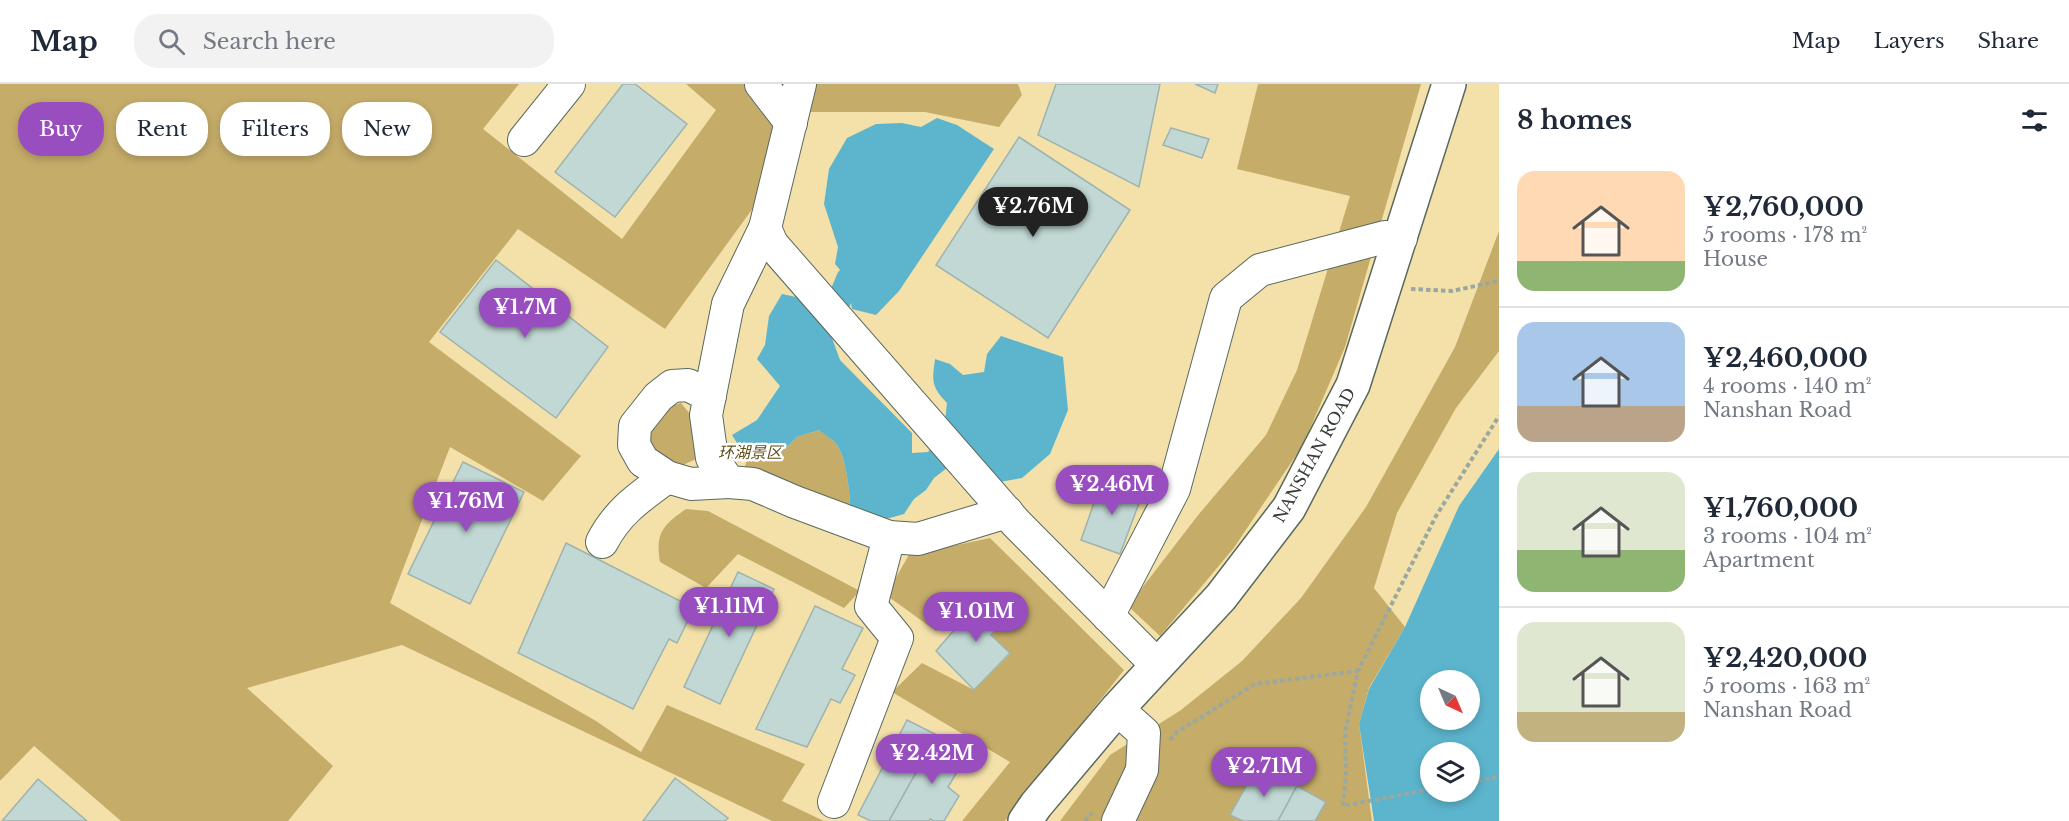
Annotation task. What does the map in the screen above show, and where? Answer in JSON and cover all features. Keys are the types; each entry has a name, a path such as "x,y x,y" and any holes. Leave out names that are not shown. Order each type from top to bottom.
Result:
{"main road":[{"name":"NANSHAN ROAD","path":"1025,821 1117,709 1221,597 1289,508 1353,385 1449,84"}],"street":[{"path":"524,140 569,84"},
{"path":"760,84 791,123"},
{"path":"729,482 712,458 706,415 728,304 765,228 800,84"},
{"path":"765,228 772,244 1007,512 1158,665"},
{"path":"1108,616 1174,489 1226,298 1260,270 1385,237 1401,238"},
{"path":"710,396 688,384 672,386 658,397 635,426 634,446 644,461 667,477 691,484 729,482 753,484 889,537 918,539 1007,512"},
{"path":"602,542 609,528 625,508 667,477"},
{"path":"834,802 897,638 872,606 889,537"},
{"path":"1109,813 1142,770 1144,733 1117,709"}],"path":[{"path":"1384,288 1452,291 1499,281"},
{"path":"1420,791 1343,806 1346,776 1345,732 1358,671 1436,516 1499,416"},
{"path":"1142,770 1177,732 1255,684 1358,671"},
{"path":"1480,780 1499,777"},
{"path":"1085,821 1109,813"}],"green space":[{"name":"环湖景区","path":"0,84 1499,84 1499,821 0,821"}],"shaded area":[{"path":"0,84 519,84 483,129 622,239 716,110 686,84 749,84 781,134 775,178 665,329 518,229 429,342 581,456 543,501 450,447 390,603 596,721 641,752 667,705 805,764 782,801 824,821 772,821 402,645 247,688 333,766 288,821 121,821 34,746 0,781"},
{"path":"772,84 1018,84 1022,95 999,127 925,112 797,112"},
{"path":"1258,84 1421,84 1345,347 1303,445 1233,549 1160,636 1128,606 1199,514 1266,435 1297,370 1350,196 1237,169"},
{"path":"1499,231 1499,351 1456,408 1397,513 1374,588 1405,627 1369,688 1359,724 1372,821 1060,821 1110,755 1181,710 1242,661 1301,598 1366,507 1455,347"},
{"path":"681,403 694,419 698,458 681,466 659,457 649,447 651,420 663,408"},
{"path":"819,430 837,445 840,451 847,478 851,515 744,470 747,459 774,460 797,437"},
{"path":"686,509 708,511 860,591 844,608 738,554 706,588 660,562 659,544 662,531"},
{"path":"990,538 1124,670 1005,821 962,821 1010,762 892,692 922,663 974,690 1010,654 991,635 1011,615 986,593 936,631 886,595 918,539 943,548"}],"water":[{"path":"937,118 957,125 994,149 899,291 876,315 852,309 848,279 835,264 838,247 824,204 829,169 847,138 876,124 902,123 921,127"},
{"path":"782,294 801,298 824,316 840,360 912,433 912,453 928,452 944,430 947,403 935,387 933,373 935,359 950,364 963,375 984,372 987,354 1001,336 1063,357 1068,410 1050,454 1022,478 988,484 947,468 914,499 904,514 872,523 851,515 847,478 840,451 835,443 819,430 797,437 774,460 747,459 732,435 757,420 780,386 757,359 765,345 769,316"},
{"path":"1499,449 1499,821 1374,821 1359,724 1369,689 1405,627 1459,506"}],"building":[{"path":"623,84 635,84 687,124 615,217 555,172"},
{"path":"1056,84 1160,84 1139,187 1038,135"},
{"path":"1195,84 1218,84 1215,93"},
{"path":"1171,128 1209,139 1202,158 1163,145"},
{"path":"1019,137 1130,210 1048,338 936,265"},
{"path":"496,260 608,347 556,418 440,332"},
{"path":"463,462 524,492 470,604 408,574"},
{"path":"1102,480 1144,490 1120,554 1081,540"},
{"path":"566,543 694,608 677,643 669,639 633,709 518,653"},
{"path":"738,572 774,589 720,704 684,687"},
{"path":"986,593 1011,615 991,635 1010,653 974,690 936,651"},
{"path":"815,606 863,628 842,669 855,675 840,703 831,699 807,747 756,729"},
{"path":"907,720 937,735 889,821 871,821 858,815"},
{"path":"937,735 969,752 948,787 959,796 944,821 930,819 929,821 889,821"},
{"path":"1257,767 1297,786 1278,821 1243,821 1230,815"},
{"path":"675,778 728,818 725,821 643,821"},
{"path":"38,779 87,821 2,821"},
{"path":"1297,786 1326,802 1315,821 1278,821"}],"waterway":[{"path":"824,316 839,301 848,279"}]}
